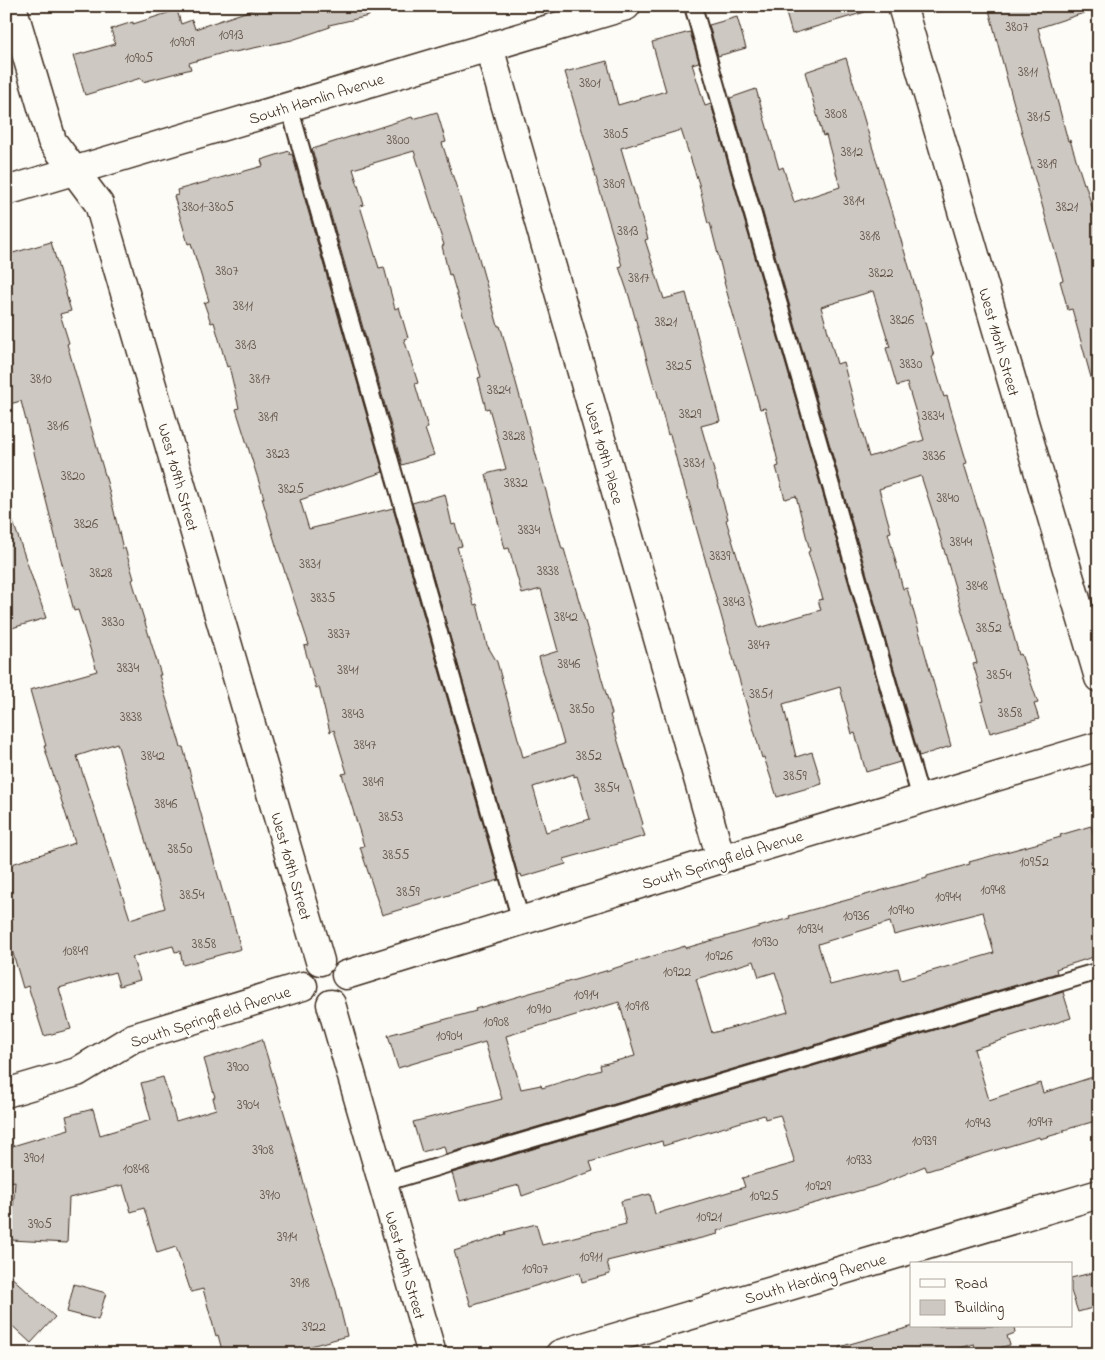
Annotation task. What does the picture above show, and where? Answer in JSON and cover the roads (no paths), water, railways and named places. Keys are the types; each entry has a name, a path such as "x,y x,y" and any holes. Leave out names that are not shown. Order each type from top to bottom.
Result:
{"street":[{"name":"West 109th Street","path":"12,6 52,141 99,204 320,961"},
{"name":"South Hamlin Avenue","path":"6,191 626,6"},
{"name":"West 110th Street","path":"902,6 1099,678"},
{"name":"West 109th Place","path":"489,47 720,859"},
{"name":"South Springfield Avenue","path":"346,974 720,859 1099,746"},
{"path":"320,961 338,964 346,974 346,989 343,995 331,1004 316,1002 311,999 304,986 305,973 314,963 320,961"},
{"name":"South Springfield Avenue","path":"6,1093 77,1072 133,1038 304,986"},
{"name":"West 109th Street","path":"331,1004 432,1354"},
{"name":"South Harding Avenue","path":"560,1354 1099,1194"}],"lane":[{"path":"693,6 921,799"},
{"path":"289,106 521,921"},
{"path":"383,1183 1099,971"}]}
